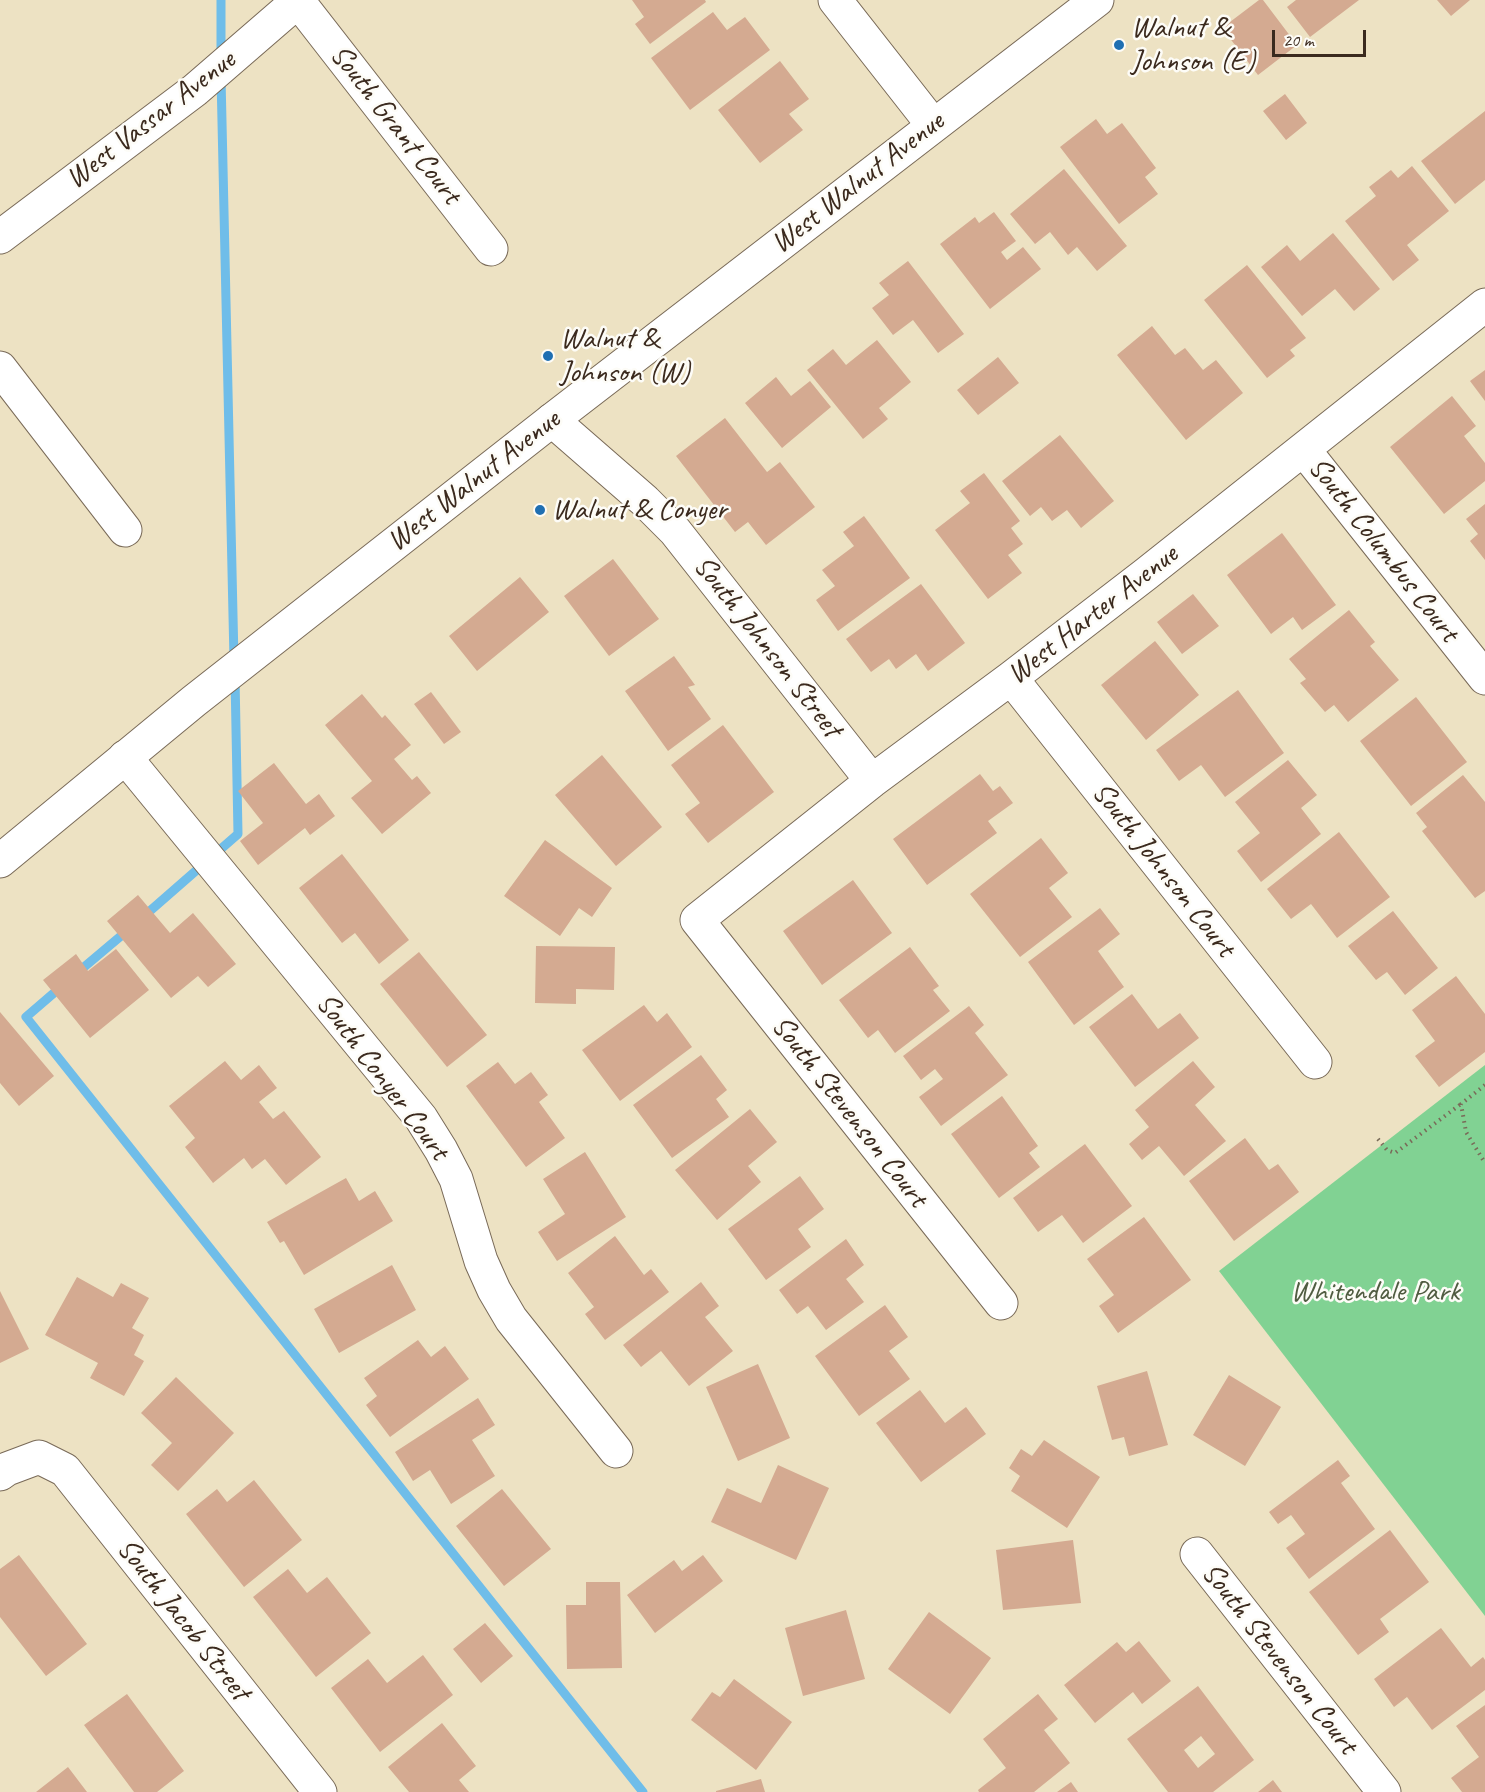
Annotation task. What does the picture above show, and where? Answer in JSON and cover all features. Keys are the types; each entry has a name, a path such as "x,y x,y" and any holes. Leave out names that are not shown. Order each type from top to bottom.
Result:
{"street":[{"name":"West Vassar Avenue","path":"0,237 195,90 299,0"},
{"name":"South Grant Court","path":"299,0 491,249"},
{"path":"835,0 933,125"},
{"name":"West Walnut Avenue","path":"0,861 194,701 552,420 1097,0"},
{"name":"West Harter Avenue","path":"697,920 872,781 1011,678 1304,450 1485,305"},
{"path":"0,368 124,530"},
{"name":"South Johnson Street","path":"552,420 645,501 675,531 872,781"},
{"name":"South Columbus Court","path":"1304,450 1485,678"},
{"name":"South Johnson Court","path":"1011,678 1316,1062"},
{"name":"South Conyer Court","path":"125,757 421,1118 456,1179 481,1261 494,1290 511,1319 616,1451"},
{"name":"South Stevenson Court","path":"697,920 1001,1304"},
{"name":"South Jacob Street","path":"0,1474 39,1457 65,1470 306,1787"},
{"name":"South Stevenson Court","path":"1197,1554 1384,1792"}],"path":[{"path":"1378,1139 1387,1150 1395,1153 1485,1084"},
{"path":"1461,1104 1466,1132 1485,1163"}],"green space":[{"name":"Whitendale Park","path":"1485,1065 1485,1616 1219,1271"}],"building":[{"path":"632,0 705,0 706,2 650,44 635,24 644,17"},
{"path":"1259,0 1263,0 1297,45 1258,75 1222,28"},
{"path":"1296,0 1359,0 1310,37 1287,7"},
{"path":"1437,0 1470,0 1451,16"},
{"path":"713,12 727,30 745,17 770,50 690,110 651,58"},
{"path":"780,61 809,99 789,114 803,130 760,163 718,110"},
{"path":"1285,94 1307,123 1286,140 1263,111"},
{"path":"1485,111 1485,180 1455,204 1421,161"},
{"path":"1096,119 1107,134 1122,123 1156,168 1145,177 1158,194 1119,224 1060,147"},
{"path":"1412,166 1449,211 1407,245 1419,260 1393,281 1345,221 1376,196 1369,187 1391,170 1398,178"},
{"path":"1064,169 1127,246 1097,271 1077,247 1068,255 1050,232 1035,244 1010,214"},
{"path":"994,212 1016,241 1001,252 1007,260 1023,247 1041,269 990,309 940,244 975,217 979,223"},
{"path":"1333,233 1380,289 1354,311 1335,289 1302,316 1261,267 1287,245 1300,261"},
{"path":"908,261 964,334 938,353 913,320 893,335 872,308 889,295 879,283"},
{"path":"1247,265 1306,338 1290,350 1295,356 1267,378 1204,300"},
{"path":"1152,326 1175,355 1185,348 1203,370 1216,360 1243,393 1186,440 1117,355"},
{"path":"877,340 911,382 879,408 888,419 863,439 807,370 833,349 846,365"},
{"path":"998,357 1019,383 978,415 957,390"},
{"path":"1485,370 1485,401 1470,381"},
{"path":"776,377 791,396 810,381 831,407 782,448 745,403"},
{"path":"1452,396 1476,426 1464,436 1485,463 1485,481 1444,514 1390,447"},
{"path":"725,418 767,472 780,462 815,507 766,545 748,522 735,532 676,456"},
{"path":"1060,435 1114,501 1081,528 1067,510 1052,521 1041,507 1030,516 1002,481"},
{"path":"984,473 1020,521 1011,528 1023,544 1008,555 1022,573 988,599 935,530 970,503 960,491"},
{"path":"1485,504 1485,560 1470,541 1478,534 1466,519"},
{"path":"864,516 910,578 838,631 816,600 835,586 822,570 854,546 843,532"},
{"path":"1282,533 1336,605 1302,630 1293,617 1271,634 1227,575"},
{"path":"613,559 659,619 609,656 564,596"},
{"path":"520,577 549,612 477,671 449,636"},
{"path":"921,584 965,643 928,671 916,654 896,669 889,659 871,672 846,639"},
{"path":"1193,594 1219,626 1182,654 1157,622"},
{"path":"1349,610 1375,642 1370,646 1399,680 1348,722 1334,705 1325,712 1300,683 1306,679 1289,659"},
{"path":"1155,641 1199,695 1146,740 1101,685"},
{"path":"674,656 695,685 688,687 711,719 668,751 625,691"},
{"path":"1238,690 1284,753 1225,797 1201,765 1179,781 1156,750"},
{"path":"431,692 461,732 444,744 414,704"},
{"path":"362,694 382,718 385,715 411,745 394,759 412,780 417,776 431,793 382,834 351,798 372,781 325,725"},
{"path":"1416,697 1467,762 1411,806 1360,741"},
{"path":"723,725 774,792 708,843 685,814 700,803 671,765"},
{"path":"602,755 662,827 616,866 555,795"},
{"path":"1288,760 1317,795 1301,808 1321,834 1261,882 1237,851 1260,833 1235,802"},
{"path":"274,763 306,804 319,794 335,816 310,835 305,828 258,865 240,841 263,823 238,791"},
{"path":"980,774 993,791 1000,786 1013,803 988,821 997,833 927,885 893,839"},
{"path":"1463,775 1485,802 1485,891 1475,898 1422,831 1427,827 1416,813"},
{"path":"1339,832 1390,897 1337,938 1311,904 1291,919 1267,889"},
{"path":"1041,838 1068,873 1049,888 1072,917 1020,957 970,894"},
{"path":"545,840 612,888 592,917 579,908 560,936 504,896"},
{"path":"342,854 409,940 379,964 355,933 342,943 299,888"},
{"path":"853,880 892,933 822,985 783,931"},
{"path":"138,895 170,933 193,913 236,964 208,987 198,976 171,998 107,921"},
{"path":"1100,908 1120,934 1098,951 1124,987 1074,1025 1028,962"},
{"path":"1393,911 1438,968 1405,995 1387,972 1376,980 1348,946"},
{"path":"536,946 615,947 614,990 576,989 576,1004 535,1003"},
{"path":"910,947 939,986 933,990 950,1011 895,1053 878,1030 868,1038 839,1000"},
{"path":"116,949 149,990 90,1038 43,980 76,954 88,971"},
{"path":"419,952 487,1035 447,1067 380,984"},
{"path":"1456,976 1485,1014 1485,1052 1439,1087 1415,1056 1435,1041 1412,1010"},
{"path":"1132,994 1158,1029 1180,1013 1199,1038 1135,1087 1089,1027"},
{"path":"644,1005 657,1022 667,1013 692,1047 620,1101 582,1050"},
{"path":"969,1006 984,1025 975,1033 1008,1075 941,1126 919,1097 943,1079 935,1069 921,1080 903,1056"},
{"path":"0,1012 54,1076 19,1106 0,1083"},
{"path":"701,1055 727,1090 716,1099 729,1117 672,1158 633,1105"},
{"path":"225,1061 241,1080 259,1065 277,1088 259,1102 273,1119 284,1111 321,1157 286,1185 265,1159 252,1169 244,1158 213,1183 185,1147 195,1138 169,1106"},
{"path":"1193,1061 1215,1087 1195,1105 1226,1141 1184,1176 1159,1146 1142,1160 1129,1144 1149,1127 1135,1110"},
{"path":"498,1062 515,1084 531,1072 548,1095 539,1102 565,1138 526,1167 466,1086"},
{"path":"1002,1096 1038,1146 1029,1153 1040,1167 999,1198 951,1134"},
{"path":"750,1109 777,1142 748,1166 761,1182 717,1220 675,1170"},
{"path":"1245,1138 1269,1170 1278,1164 1299,1192 1234,1241 1189,1181"},
{"path":"1085,1144 1132,1206 1083,1243 1062,1215 1038,1232 1013,1198"},
{"path":"585,1152 626,1217 557,1261 538,1232 565,1214 543,1179"},
{"path":"800,1176 824,1209 798,1229 811,1247 766,1280 728,1229"},
{"path":"346,1178 359,1201 375,1191 393,1221 304,1275 284,1241 280,1243 267,1222"},
{"path":"1144,1217 1191,1280 1118,1333 1099,1306 1114,1295 1087,1259"},
{"path":"615,1236 644,1275 651,1269 669,1292 605,1340 585,1314 594,1307 568,1273"},
{"path":"846,1239 864,1265 846,1279 864,1302 826,1330 808,1306 797,1314 779,1290"},
{"path":"392,1265 416,1310 339,1353 314,1309"},
{"path":"77,1277 113,1297 121,1283 149,1298 132,1328 144,1335 134,1355 144,1361 124,1396 90,1378 98,1363 45,1335"},
{"path":"701,1282 719,1306 705,1317 733,1351 689,1386 661,1351 641,1367 623,1345"},
{"path":"0,1291 29,1349 0,1363"},
{"path":"885,1305 908,1337 889,1351 910,1379 859,1416 815,1356"},
{"path":"418,1340 431,1357 445,1346 469,1379 390,1437 366,1405 377,1396 364,1378"},
{"path":"758,1364 790,1438 738,1461 706,1387"},
{"path":"1147,1371 1168,1445 1129,1456 1124,1437 1112,1440 1097,1386"},
{"path":"1229,1375 1281,1407 1245,1466 1193,1435"},
{"path":"176,1377 234,1433 178,1491 151,1465 172,1443 141,1413"},
{"path":"920,1390 945,1423 966,1407 986,1434 921,1482 876,1423"},
{"path":"478,1398 495,1425 472,1440 495,1476 451,1504 430,1470 413,1481 395,1452"},
{"path":"1044,1440 1100,1477 1067,1528 1011,1491 1020,1476 1009,1468 1021,1449 1032,1456"},
{"path":"1338,1460 1350,1476 1341,1483 1375,1529 1309,1579 1286,1548 1305,1534 1291,1515 1278,1524 1269,1512"},
{"path":"778,1465 829,1488 796,1560 711,1522 727,1488 761,1503"},
{"path":"254,1480 302,1540 244,1587 186,1514 217,1489 227,1502"},
{"path":"502,1489 551,1549 504,1586 456,1526"},
{"path":"1390,1530 1429,1582 1380,1619 1389,1632 1358,1655 1309,1592"},
{"path":"1073,1540 1081,1603 1003,1610 996,1550"},
{"path":"19,1555 87,1644 46,1676 0,1617 0,1569"},
{"path":"703,1555 723,1581 655,1633 627,1595 674,1560 682,1571"},
{"path":"288,1569 307,1593 327,1577 371,1633 316,1677 253,1597"},
{"path":"586,1582 620,1582 622,1668 567,1669 566,1605 586,1605"},
{"path":"846,1610 865,1679 803,1696 785,1628"},
{"path":"929,1612 991,1658 950,1714 888,1669"},
{"path":"485,1623 513,1656 481,1683 453,1649"},
{"path":"1441,1628 1471,1667 1483,1657 1485,1660 1485,1690 1432,1730 1407,1697 1394,1707 1374,1679"},
{"path":"1139,1641 1171,1681 1142,1704 1133,1692 1095,1723 1064,1685 1117,1642 1126,1652"},
{"path":"423,1655 453,1695 380,1752 331,1688 368,1659 387,1683"},
{"path":"734,1679 792,1722 756,1770 691,1720 712,1692 720,1697"},
{"path":"1198,1686 1254,1760 1213,1792 1168,1792 1127,1739","holes":["1201,1736 1215,1754 1198,1768 1184,1750"]},
{"path":"127,1694 184,1771 157,1792 134,1792 84,1725"},
{"path":"1038,1694 1058,1719 1044,1730 1070,1763 1034,1792 979,1792 978,1790 1006,1768 983,1739"},
{"path":"1485,1705 1485,1792 1462,1792 1451,1778 1479,1757 1456,1726"},
{"path":"442,1723 476,1766 459,1780 469,1792 409,1792 388,1767"},
{"path":"68,1767 87,1792 36,1792"},
{"path":"761,1779 765,1792 716,1792 716,1791"},
{"path":"1273,1780 1282,1792 1258,1792"},
{"path":"1071,1782 1078,1792 1057,1792"}],"waterway":[{"path":"221,0 221,58"},
{"path":"221,77 234,660"},
{"path":"143,917 238,834 235,677"},
{"path":"77,973 128,930"},
{"path":"62,986 26,1017 643,1792"}],"place":[{"name":"Walnut & Johnson (E)","path":"1119,45"},
{"name":"Walnut & Johnson (W)","path":"548,356"},
{"name":"Walnut & Conyer","path":"540,510"}]}
